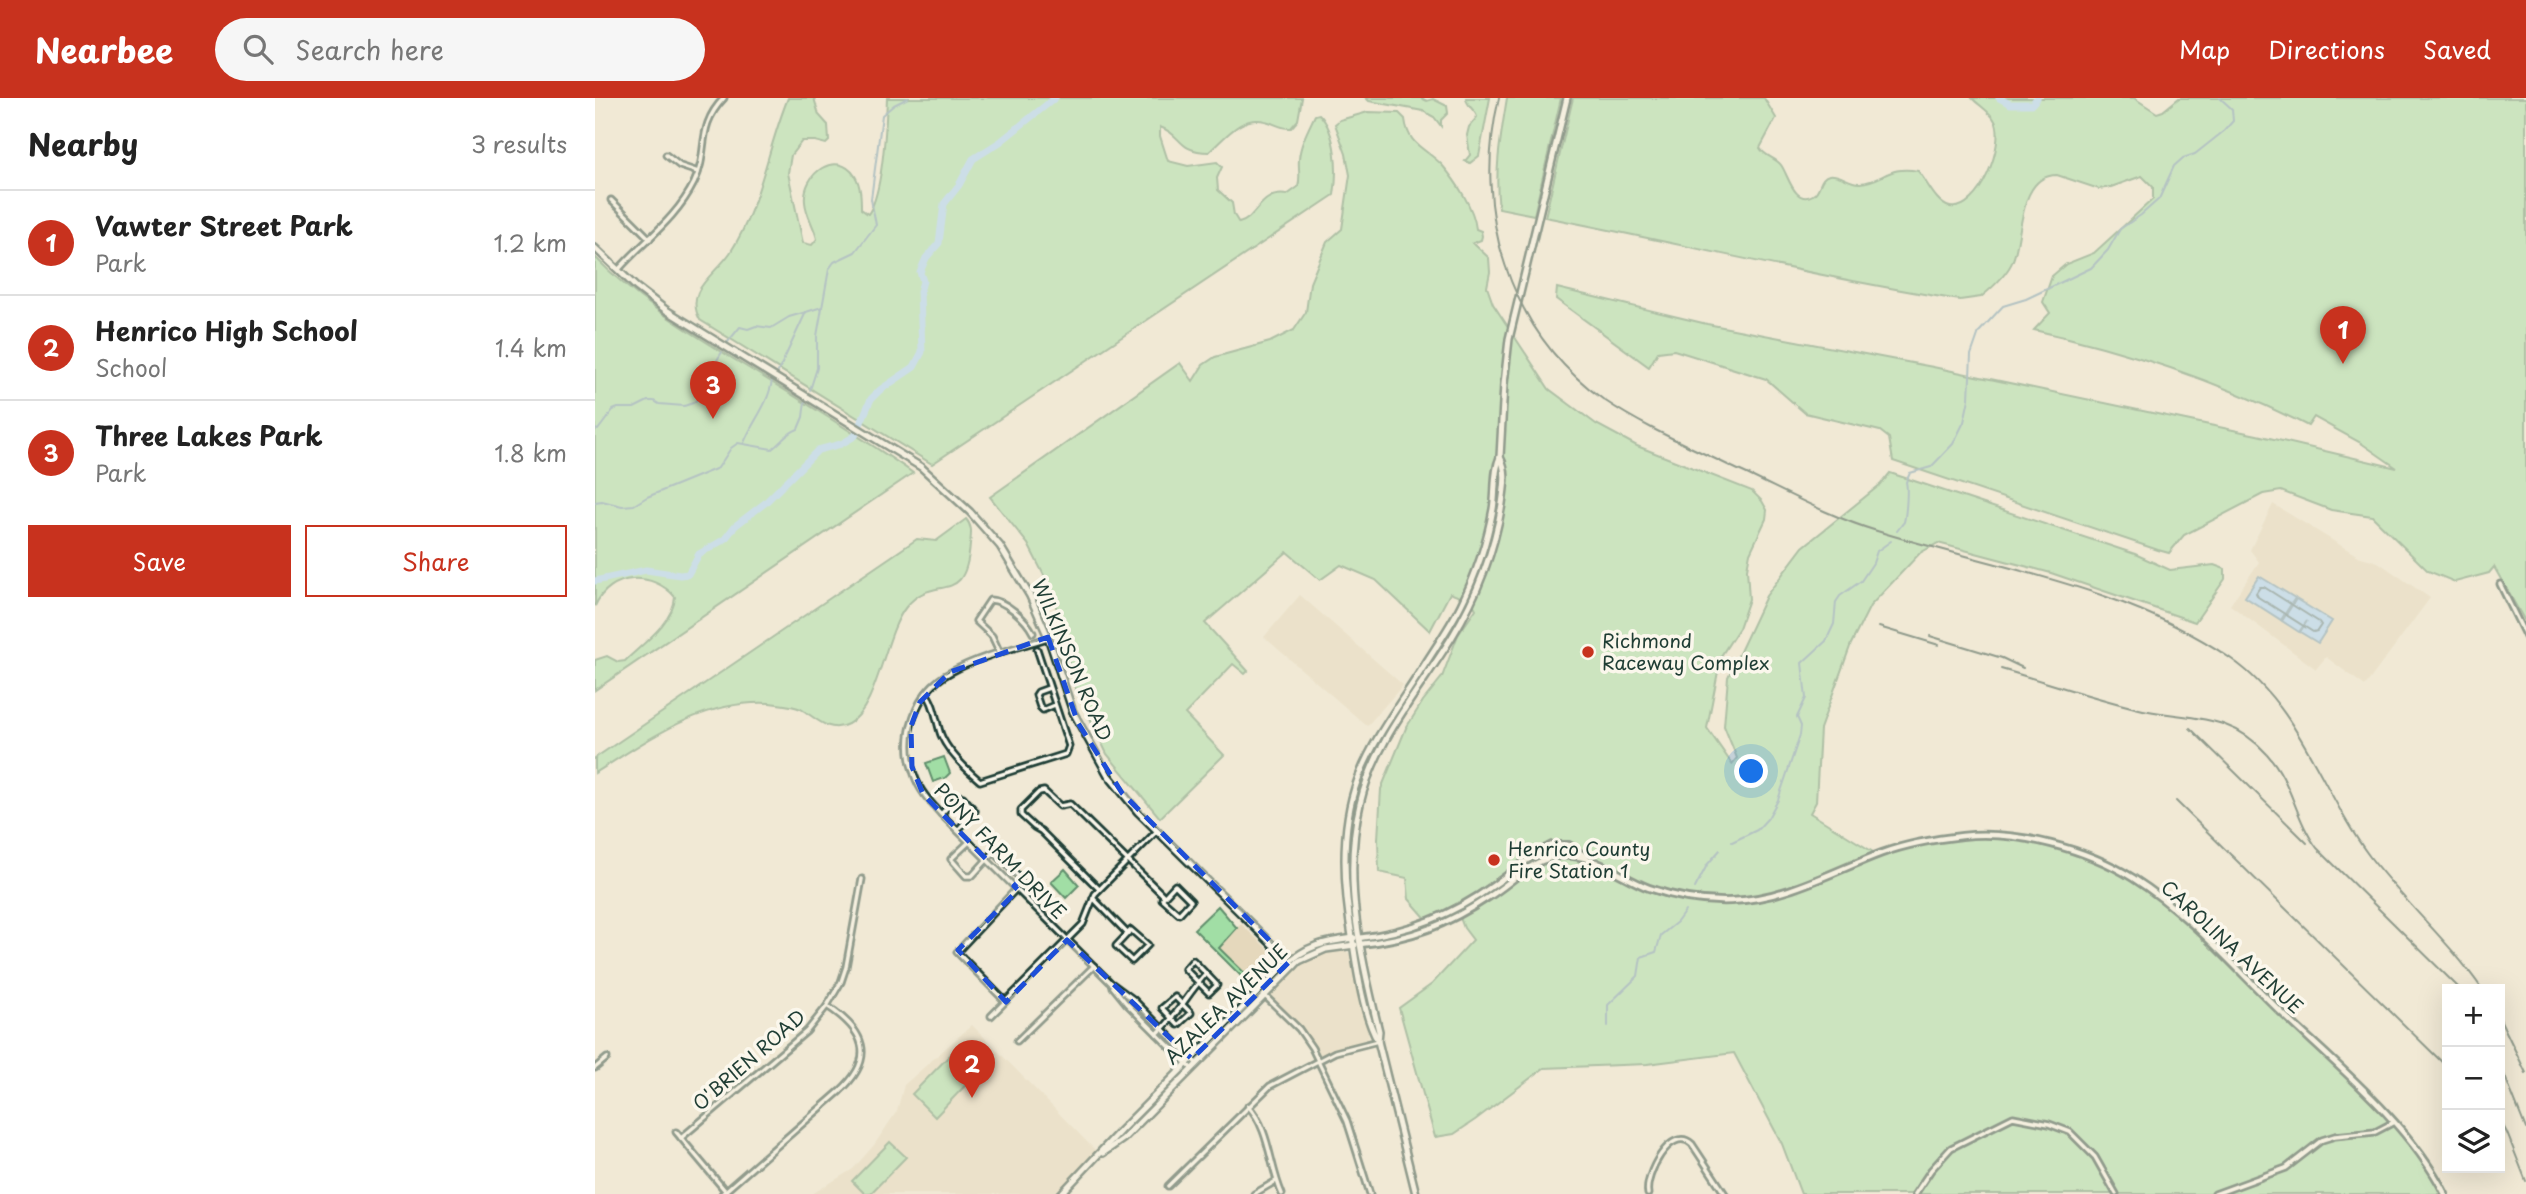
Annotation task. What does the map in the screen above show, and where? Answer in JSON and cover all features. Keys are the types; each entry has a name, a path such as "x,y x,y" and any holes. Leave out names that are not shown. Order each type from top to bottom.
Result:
{"main road":[{"path":"1416,1194 1356,942 1346,890 1346,844 1357,782 1370,752 1461,606 1481,557 1493,507 1500,457 1509,339 1567,98"},
{"name":"WILKINSON ROAD","path":"595,248 636,287 666,310 928,471 979,522 1000,546 1023,583 1048,638 1066,695 1090,746 1122,793 1292,963"},
{"name":"AZALEA AVENUE","path":"1061,1194 1292,963 1319,943 1356,942"}],"street":[{"path":"619,270 670,220 680,206 698,172 708,121 724,98"},
{"path":"666,155 683,167 698,172"},
{"path":"611,200 650,239"},
{"path":"2500,584 2526,637"},
{"path":"1000,653 992,636 976,621 990,600 1000,602 1028,624 1033,632"},
{"name":"PONY FARM DRIVE","path":"1048,638 950,672 926,693 916,709 911,726 910,756 920,788 941,814 1067,940 1163,1029 1192,1064"},
{"path":"926,693 948,747 982,781 1068,752 1069,746 1037,649"},
{"path":"1049,688 1036,695 1040,707 1043,709 1055,705"},
{"path":"1099,889 1041,831 1021,815 1021,810 1039,792 1044,791 1060,806 1070,804 1179,914 1191,902 1176,885 1163,895"},
{"path":"941,814 958,796 963,797 975,811 957,830"},
{"path":"991,1016 1086,921 1093,898 1099,889 1158,830"},
{"name":"CAROLINA AVENUE","path":"1694,899 1731,901 1777,895 1803,887 1882,853 1962,836 1988,835 2032,840 2086,856 2132,877 2174,908 2313,1040 2394,1122 2422,1157 2445,1194"},
{"path":"969,842 951,859 966,876 972,876 992,853 996,853 1020,881 957,952 1006,1002"},
{"name":"AZALEA AVENUE","path":"1356,942 1399,932 1444,916 1552,845 1569,845 1587,858 1651,888 1694,899"},
{"name":"AZALEA AVENUE","path":"1356,942 1397,939 1445,923 1491,896 1525,870 1551,858 1572,855 1587,858"},
{"name":"O'BRIEN ROAD","path":"681,1138 807,1031 827,1006 846,967 862,879"},
{"path":"1093,898 1127,933"},
{"path":"1133,930 1147,945 1133,961 1116,946 1127,933 1133,930"},
{"path":"1193,960 1206,974 1217,985 1209,993 1185,969 1193,960"},
{"path":"1017,1041 1094,966"},
{"path":"1157,1034 1172,1020 1206,974"},
{"name":"PONY FARM DRIVE","path":"1110,982 1118,995 1192,1064"},
{"path":"1262,993 1304,1035 1318,1060 1355,1142 1370,1194"},
{"path":"1173,997 1190,1011 1190,1014 1178,1025 1172,1020 1163,1007 1173,997"},
{"path":"676,1132 725,1193 840,1091 856,1073 862,1055 858,1034 850,1022 827,1006"},
{"path":"1168,1186 1248,1106 1282,1079 1340,1051 1378,1041"},
{"path":"595,1068 607,1058"},
{"path":"1248,1106 1261,1121 1276,1181 1282,1194"},
{"path":"1915,1194 1931,1170 1951,1148 2013,1117 2049,1124 2070,1132 2095,1157 2116,1194"},
{"path":"2215,1194 2286,1168 2322,1140 2375,1132 2394,1122"},
{"path":"1648,1194 1646,1185 1651,1172 1670,1143 1686,1138 1725,1194"},
{"path":"1254,1194 1276,1181"}],"highlighted area":[{"path":"1048,637 1078,723 1122,793 1290,961 1192,1059 1067,940 1006,1002 958,950 1018,890 1014,886 1021,879 992,850 987,860 923,794 912,767 911,726 920,702 950,672"}],"shaded area":[{"path":"2273,504 2358,556 2378,562 2430,598 2365,686 2326,657 2316,669 2230,605 2259,562 2250,550"},
{"path":"1300,595 1403,685 1367,726 1264,637"},
{"path":"1241,924 1282,962 1259,987 1219,948"},
{"path":"1345,950 1352,956 1369,1038 1319,1055 1302,1029 1270,994 1310,957 1327,951"},
{"path":"972,1025 1097,1152 1055,1194 812,1194 853,1169 874,1145 897,1111 904,1085"}],"green space":[{"path":"788,98 814,98 819,115 828,125 829,141 826,144 802,141 791,155 788,173 803,243 812,245 817,239 806,207 806,191 809,182 822,168 839,165 848,168 858,184 861,209 868,214 877,191 883,159 887,98 1302,98 1298,120 1291,128 1265,121 1248,121 1234,129 1209,152 1185,146 1173,134 1160,127 1160,136 1168,161 1188,166 1217,162 1222,167 1217,178 1218,190 1232,203 1239,223 1251,216 1270,197 1287,195 1298,187 1301,148 1315,115 1319,114 1333,141 1336,164 1334,195 932,464 700,320 696,309 698,292 730,253 749,217"},
{"path":"1366,98 1433,99 1447,106 1448,113 1441,120 1441,126 1434,117 1423,111 1369,101"},
{"path":"1466,98 1490,98 1479,156 1470,163 1465,161 1470,155 1467,135 1469,127 1477,117"},
{"path":"1507,98 1561,98 1534,215 1499,208 1498,167"},
{"path":"1573,98 1764,98 1776,118 1760,148 1781,165 1796,193 1801,196 1816,193 1823,178 1829,175 1860,183 1908,170 1918,171 1940,202 1950,207 1961,206 1980,188 1997,144 1995,121 1972,98 2134,98 2157,113 2179,98 2526,98 2526,623 2494,567 2489,573 2455,582 2428,571 2372,516 2331,510 2281,491 2263,494 2184,535 2169,553 1893,461 1889,438 1880,431 1805,413 1766,379 1674,350 1658,352 1649,367 1556,299 1557,288 1707,324 1933,367 2257,435 2397,468 2361,443 2314,417 2308,426 2242,395 2174,369 2034,330 2050,313 2043,302 2052,276 2066,264 2094,253 2153,199 2153,187 2142,176 2099,189 2057,175 2044,178 2035,185 2024,208 2013,260 2007,270 1981,297 1960,300 1804,271 1545,217"},
{"name":"Richmond Raceway Complex","path":"1368,112 1399,113 1405,119 1414,141 1442,165 1458,187 1472,212 1476,229 1481,231 1481,240 1473,243 1489,258 1487,287 1493,304 1549,389 1596,424 1637,446 1752,491 1762,501 1767,510 1766,519 1750,553 1747,569 1749,599 1739,628 1721,656 1707,728 1732,764 1737,758 1724,726 1728,677 1766,596 1803,547 1881,484 1890,473 2135,554 2170,570 2214,565 2225,569 2225,579 2195,622 2051,573 1938,543 1920,553 1870,606 1851,644 1820,729 1816,802 1810,813 1878,855 1927,841 1988,835 2032,840 2113,867 2166,902 2301,1029 2405,1134 2445,1194 1801,1194 1782,1144 1734,1053 1647,1064 1544,1068 1454,1134 1435,1137 1399,1008 1432,984 1473,940 1464,928 1457,910 1429,922 1409,899 1407,878 1379,872 1381,789 1406,728 1442,677 1458,635 1476,609 1472,602 1450,593 1430,631 1376,580 1341,565 1320,580 1287,552 1205,623 1248,671 1245,674 1233,664 1185,714 1224,755 1160,818 1107,754 1074,685 1053,593 1028,544 990,497 1180,363 1193,381 1203,365 1215,357 1270,342 1294,330 1306,312 1310,283 1327,242 1342,229 1350,175 1335,124"},
{"path":"595,257 628,288 663,314 848,429 913,473 595,690 595,660 607,656 618,662 625,661 663,624 675,597 655,583 632,579 611,587 595,606"},
{"path":"966,519 971,534 967,564 962,577 947,587 928,591 906,607 898,619 867,703 848,724 841,727 829,726 801,709 782,704 745,704 722,708 677,724 595,773 595,758 917,539 936,541"},
{"path":"944,757 950,773 933,782 926,763"},
{"path":"1065,869 1079,885 1066,898 1051,882"},
{"path":"1218,906 1237,928 1219,948 1257,985 1254,989 1194,929"},
{"path":"958,1047 981,1069 935,1117 912,1094"},
{"path":"890,1142 906,1157 870,1194 865,1194 852,1181"}],"water":[{"path":"2259,576 2295,598 2281,620 2245,597"},
{"path":"2296,599 2332,621 2318,643 2300,632 2307,621 2299,632 2282,621"}],"waterway":[{"path":"810,390 817,368 817,336 829,269 834,262 855,252 876,225 871,199 882,115 908,98"},
{"path":"595,581 646,570 688,574 699,554 725,539 735,526 765,503 818,450 841,444 855,436 871,399 914,367 922,352 920,292 923,281 920,272 926,258 939,243 944,204 959,185 973,159 1000,142 1055,98"},
{"path":"1999,98 2010,104 2032,104 2037,98"},
{"path":"1897,531 1904,522 1906,482 1910,473 1931,467 1953,444 1964,422 1969,399 1971,355 1979,332 2003,306 2026,299 2091,268 2108,250 2120,229 2159,199 2174,166 2183,158 2195,154 2233,121 2232,109 2220,98"},
{"path":"778,372 806,312 822,307"},
{"path":"727,343 740,327 771,328 789,317 806,312"},
{"path":"595,429 598,430 613,410 618,408 634,408 648,401 684,406 693,403 700,397 722,352"},
{"path":"744,443 767,397 772,380"},
{"path":"595,502 634,505 718,468 731,448 738,443 772,449 798,429 805,401"},
{"path":"1732,842 1757,830 1768,818 1778,800 1800,735 1801,726 1797,717 1806,698 1802,663 1826,641 1834,624 1836,602 1840,596 1861,581 1873,563 1877,551 1891,541"},
{"path":"1695,888 1707,865 1720,850"},
{"path":"1608,1026 1608,1005 1638,976 1641,957 1656,952 1661,935 1677,922 1685,911"}],"railway":[{"path":"1499,98 1492,141 1491,183 1495,225 1505,266 1521,304 1543,340 1571,372 1604,400 1635,419 1822,510 1877,531 2104,596 2190,633 2230,658 2275,700 2370,857 2478,984"},
{"path":"1879,627 1939,645"},
{"path":"1930,636 2002,658 2023,668"},
{"path":"2001,669 2135,708 2205,719 2237,730 2252,740 2267,754 2282,776 2303,825 2317,848 2455,984"},
{"path":"2190,728 2307,843"},
{"path":"2176,801 2442,1062"},
{"path":"2505,1029 2526,1073"},
{"path":"2505,1076 2526,1129"},
{"path":"2505,1129 2526,1181"}],"place":[{"name":"Vawter Street Park","path":"2343,364"},
{"name":"Three Lakes Park","path":"713,419"},
{"name":"Richmond Raceway Complex","path":"1588,652"},
{"name":"Henrico County Fire Station 1","path":"1494,860"},
{"name":"Henrico High School","path":"972,1098"}]}
